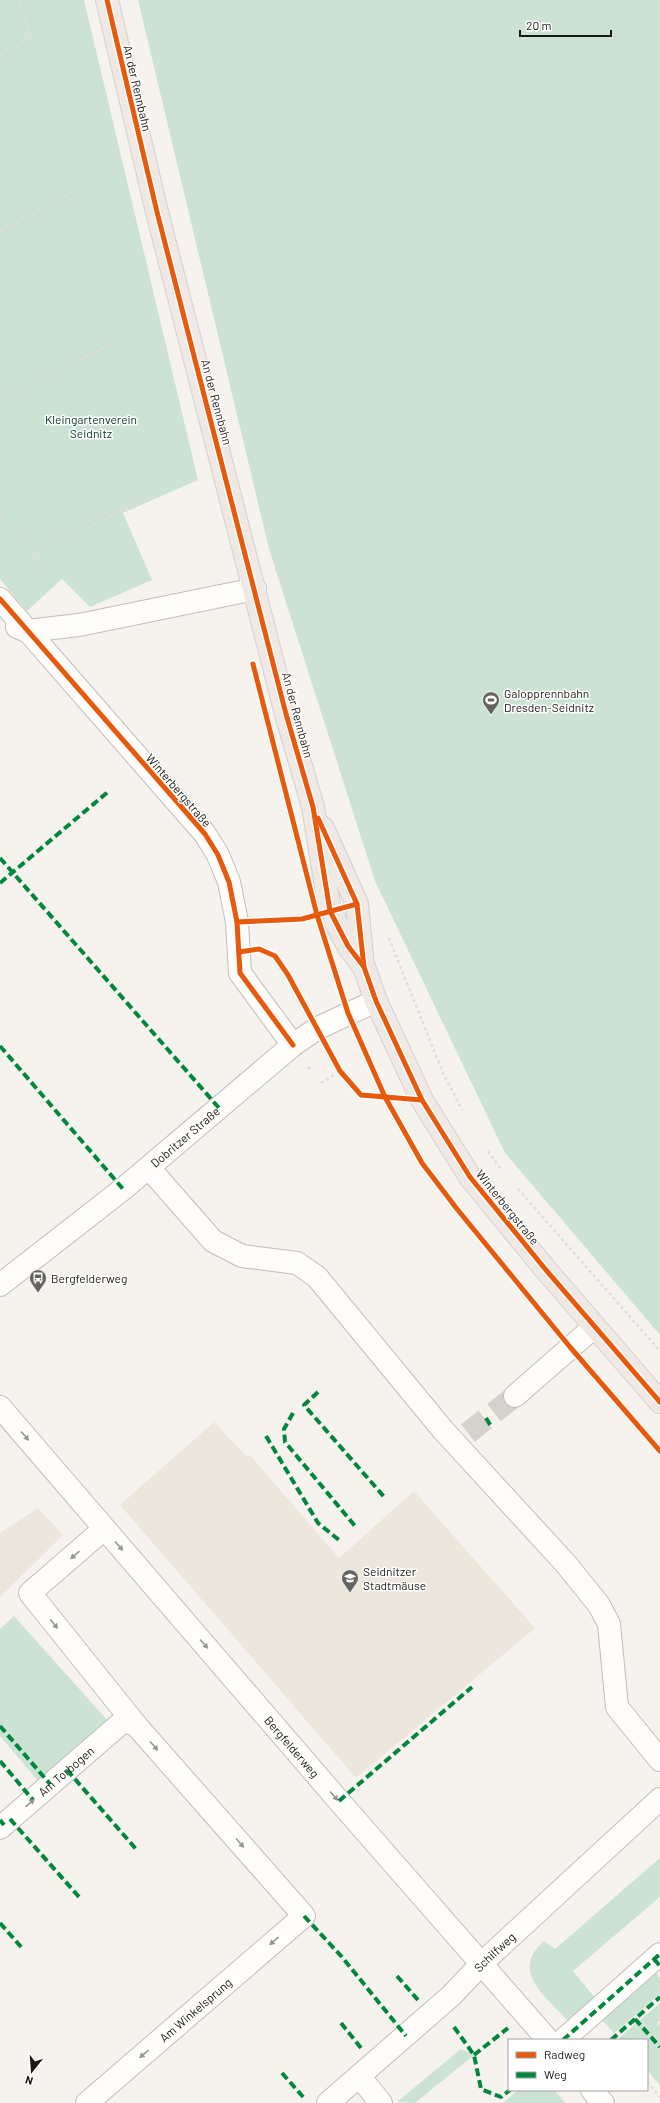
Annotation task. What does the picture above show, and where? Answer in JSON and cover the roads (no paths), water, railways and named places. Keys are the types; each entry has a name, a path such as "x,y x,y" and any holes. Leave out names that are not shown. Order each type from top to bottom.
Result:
{"main road":[{"name":"An der Rennbahn","path":"106,0 157,212 286,714 313,807 330,911 348,946 364,968 376,1001"},
{"name":"Winterbergstraße","path":"376,1001 422,1100 470,1177 594,1327 660,1402"}],"street":[{"path":"0,620 27,631 79,625 255,589"},
{"name":"Winterbergstraße","path":"0,599 205,834 218,855 229,882 237,922 240,973 293,1045"},
{"name":"Dobritzer Straße","path":"0,1284 149,1168 293,1045 318,1028 376,1001"},
{"path":"149,1168 213,1242 242,1256 297,1263 317,1277 462,1439 599,1605 609,1624 617,1707 660,1760"},
{"path":"515,1396 594,1327"},
{"name":"Bergfelderweg","path":"0,1407 339,1801 547,2039"},
{"path":"104,1529 30,1593 135,1724"},
{"name":"Am Torbogen","path":"0,1828 120,1724 126,1722 135,1724"},
{"name":"Am Winkelsprung","path":"87,2103 304,1916 135,1724"},
{"name":"Schilfweg","path":"328,2103 452,1995 482,1963 660,1799"},
{"path":"564,2039 660,1954"},
{"path":"359,2076 381,2103"},
{"path":"593,2091 603,2103"}],"tunnel":[{"path":"468,1433 515,1396"}],"place":[{"name":"Galopprennbahn Dresden-Seidnitz","path":"491,715"},
{"name":"Bergfelderweg","path":"38,1293"},
{"name":"Seidnitzer Stadtmäuse","path":"350,1593"}],"park label":[{"name":"Kleingartenverein Seidnitz","path":"91,426"}]}
